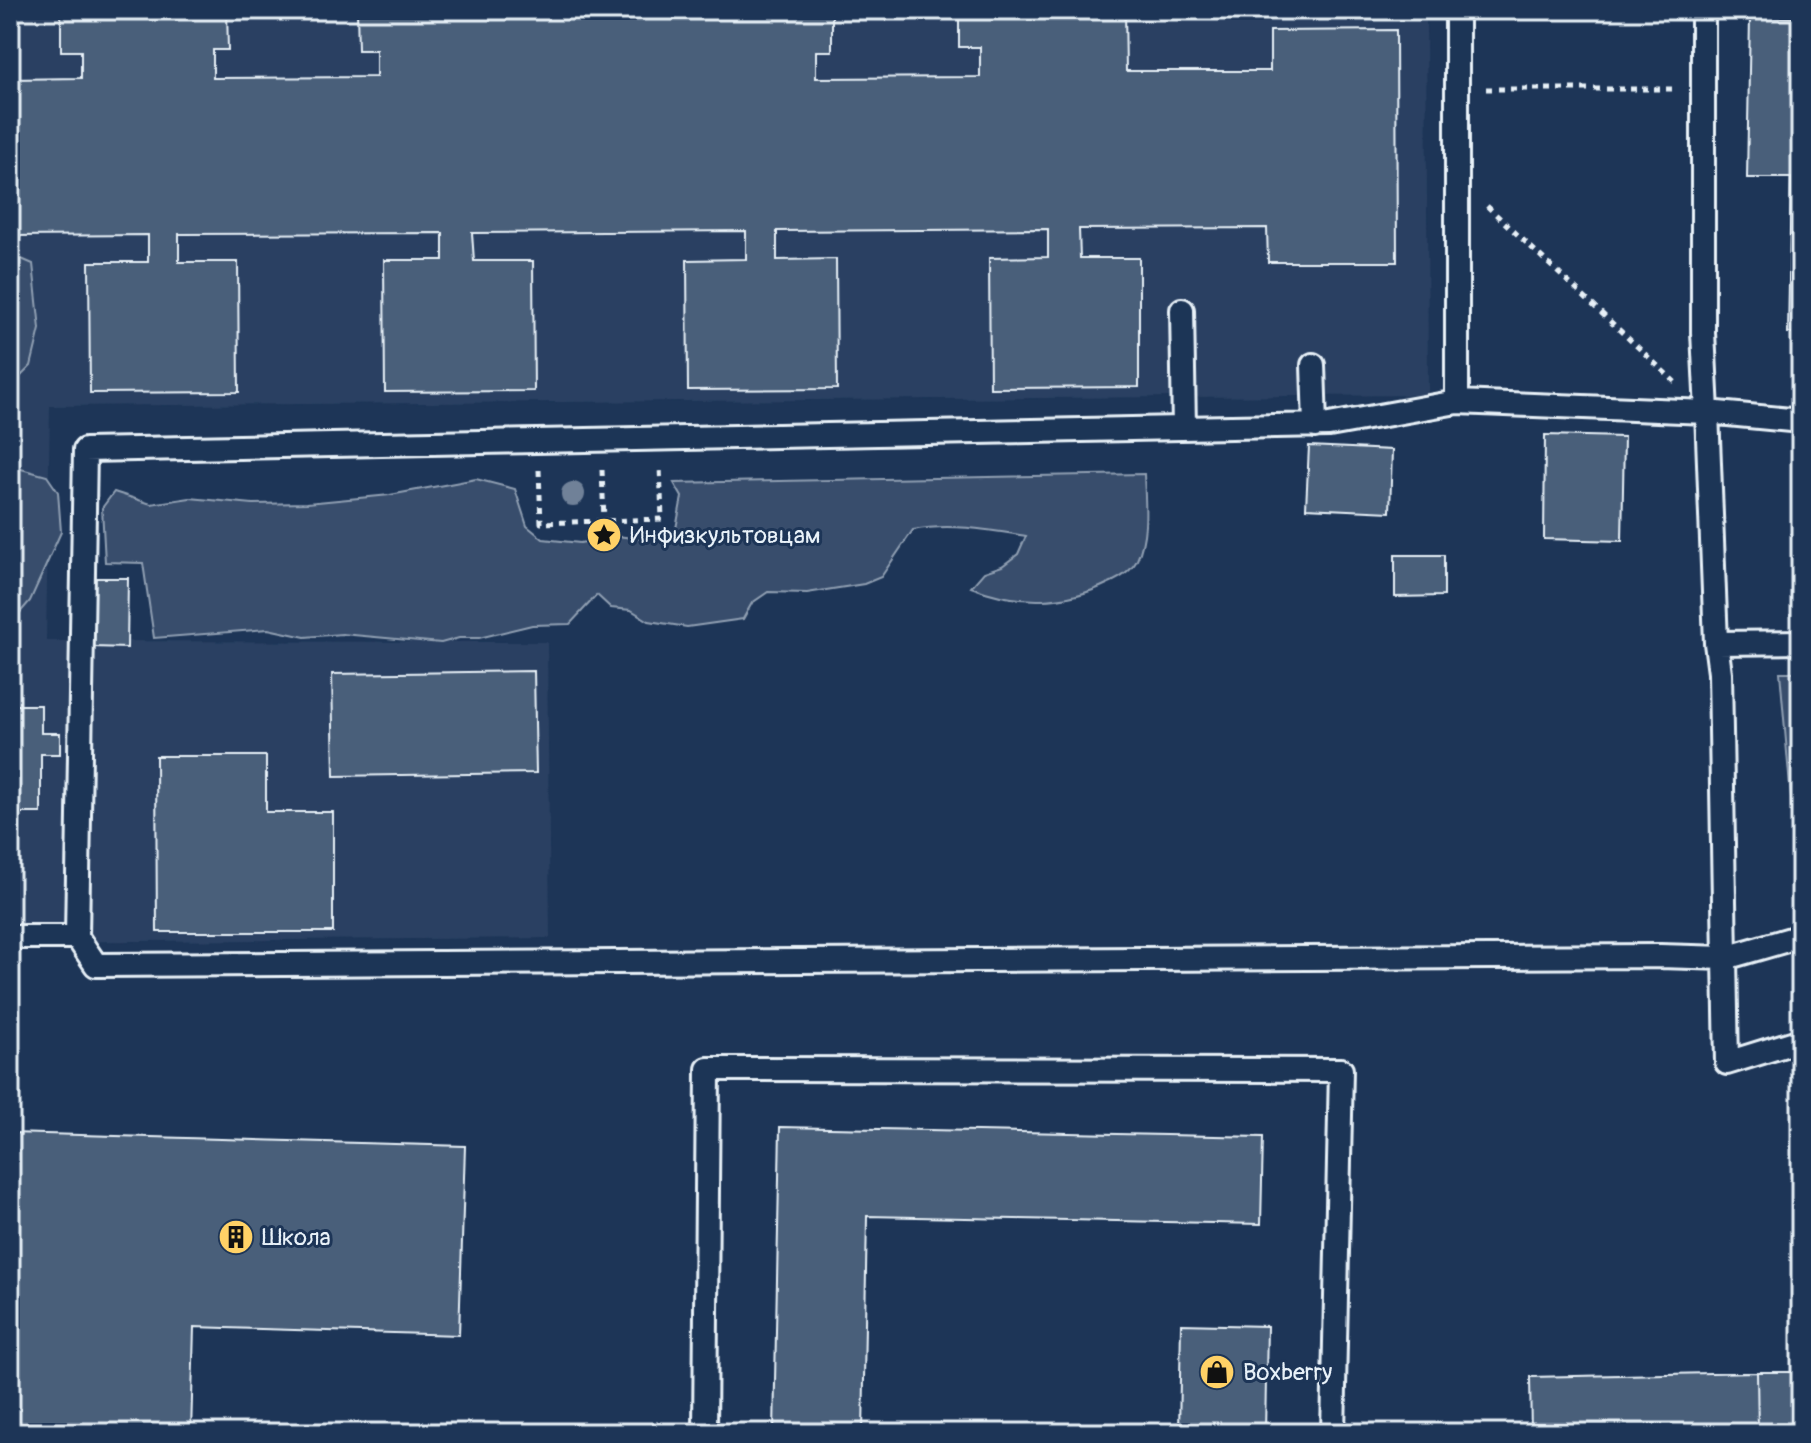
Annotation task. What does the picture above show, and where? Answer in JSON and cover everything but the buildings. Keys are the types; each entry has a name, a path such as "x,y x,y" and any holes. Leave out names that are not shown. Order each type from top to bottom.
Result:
{"lane":[{"path":"1457,10 1457,402"},
{"path":"1703,10 1703,332 1716,643 1720,673 1727,1063 1801,1040"},
{"path":"1182,310 1184,428"},
{"path":"1313,365 1315,426"},
{"path":"1801,421 1707,412 1457,402 1315,426 85,450 77,937 96,965 1725,958 1801,936"},
{"path":"1716,643 1801,642"},
{"path":"10,937 77,937"},
{"path":"705,1433 708,1069 788,1069 1341,1070 1333,1433"}],"path":[{"path":"1457,89 1703,89"},
{"path":"1457,178 1707,412"},
{"path":"538,441 541,523 662,519 660,438"},
{"path":"601,457 604,521"}],"shaded area":[{"path":"10,10 1426,10 1428,395 50,406 46,641 547,642 550,938 10,942"},
{"path":"10,254 33,264 40,329 31,366 18,379 10,379"},
{"path":"10,466 47,476 58,492 61,532 30,601 17,616 10,614"},
{"path":"1144,474 1145,529 1135,564 1113,581 1058,599 1006,597 971,587 984,572 1002,566 1018,554 1026,536 941,527 913,530 881,577 864,584 807,593 768,592 752,603 743,619 687,627 649,621 631,610 611,608 597,595 570,624 532,625 479,638 459,638 441,643 342,634 305,637 268,629 154,638 143,563 105,562 102,508 114,492 151,504 190,498 253,504 307,503 390,495 476,479 515,489 527,526 543,539 580,543 617,536 657,541 675,534 682,497 674,483"},
{"path":"1780,672 1801,672 1799,891"}],"place":[{"name":"Инфизкультовцам","path":"604,535"},
{"name":"Школа","path":"236,1237"},
{"name":"Boxberry","path":"1217,1372"}]}
